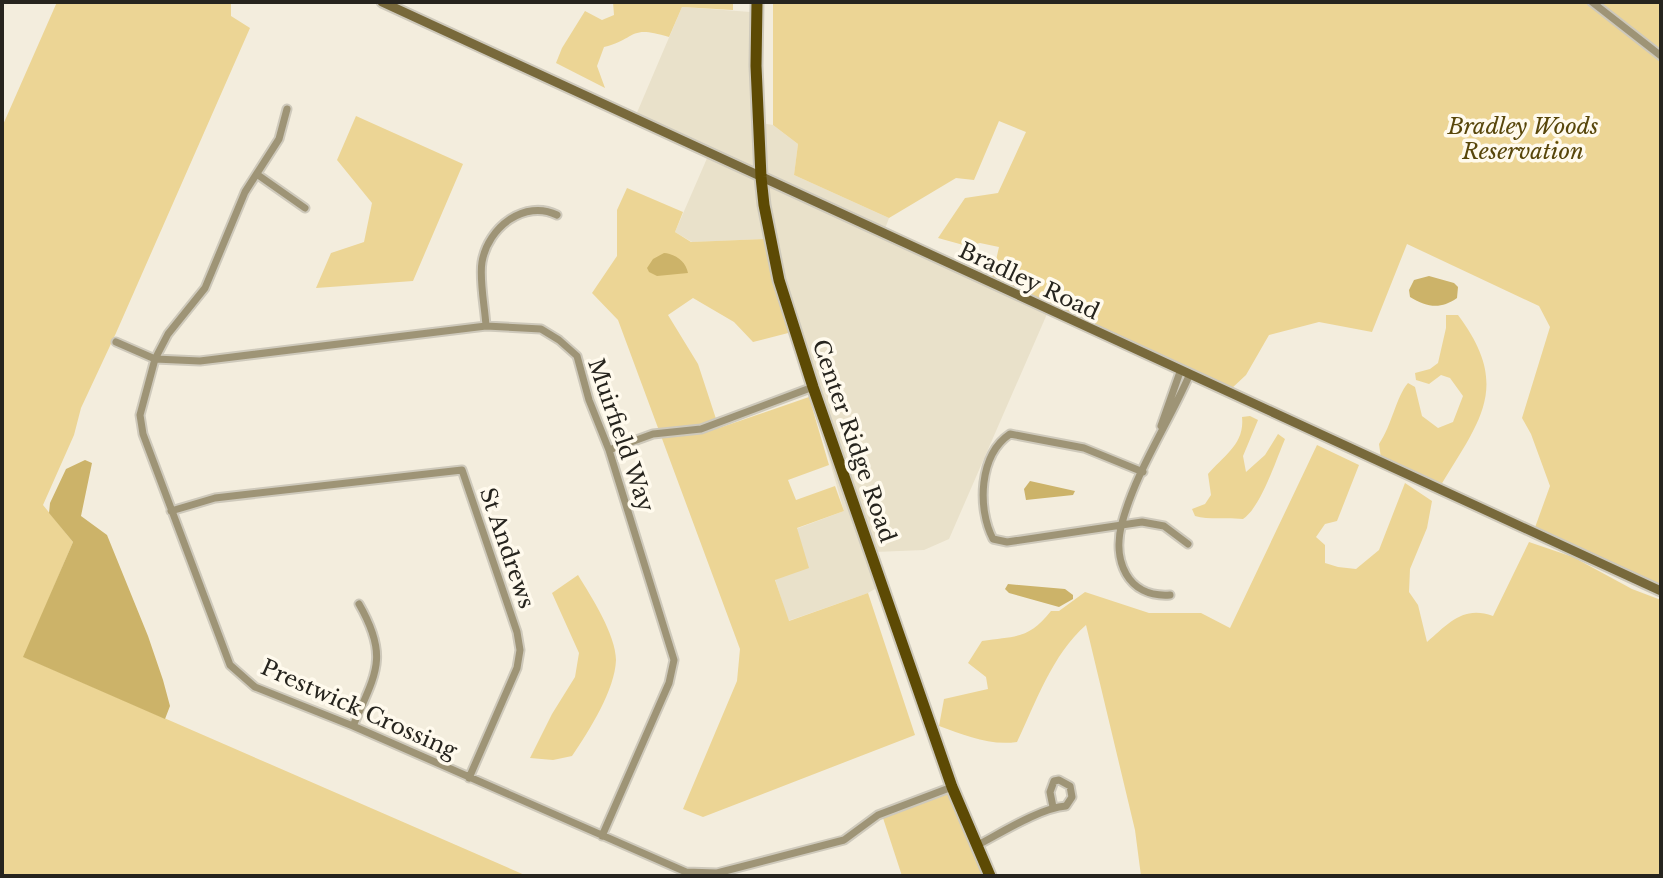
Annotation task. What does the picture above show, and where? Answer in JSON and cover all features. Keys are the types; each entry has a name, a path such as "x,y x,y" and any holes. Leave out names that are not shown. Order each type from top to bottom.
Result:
{"main road":[{"name":"Center Ridge Road","path":"757,2 756,66 761,177 776,268 813,387 952,787 990,876"}],"street":[{"path":"1592,2 1661,56"},
{"name":"Bradley Road","path":"388,3 1185,374 1661,591"},
{"name":"Prestwick Crossing","path":"287,109 279,139 245,192 205,288 168,334 155,359 140,415 143,434 230,665 255,687 353,726 686,872 717,873 844,840 878,815 952,787"},
{"path":"258,175 305,208"},
{"path":"486,326 482,262 496,230 517,214 544,209 557,215"},
{"name":"Muirfield Way","path":"116,342 155,359 200,361 486,326 541,329 577,356 674,660 669,683 602,836"},
{"path":"1170,595 1149,594 1136,586 1124,574 1120,553 1122,524 1156,441 1168,400 1185,374"},
{"path":"609,450 653,434 701,429 813,387"},
{"path":"1143,472 1084,448 1010,434 997,444 984,481 982,507 986,526 993,539 999,542 1142,522 1164,526 1188,544"},
{"name":"St Andrews","path":"171,511 215,498 462,470 517,632 520,650 517,668 469,778"},
{"path":"353,726 376,672 378,650 372,627 359,604"},
{"path":"976,846 1053,807"}],"shaded area":[{"path":"682,7 751,12 755,122 773,125 798,144 794,175 889,218 882,237 1047,314 949,539 924,550 875,552 885,583 868,593 788,621 775,579 796,529 844,511 766,239 692,242 675,232 708,156 633,122"},
{"path":"664,253 680,259 688,273 657,276 649,272 647,268 653,259"},
{"path":"1429,276 1454,283 1458,287 1457,298 1434,306 1410,297 1409,290 1414,280"},
{"path":"85,460 92,463 81,516 107,535 163,680 170,706 165,719 23,657 73,542 49,513 50,503 66,469"},
{"path":"1030,481 1075,491 1073,495 1026,500 1024,489"},
{"path":"1008,584 1065,589 1073,595 1073,599 1059,607 1009,593 1005,589"}],"green space":[{"path":"57,2 231,2 231,16 250,28 81,408 74,435 43,505 73,542 24,657 527,876 2,876 2,127"},
{"path":"613,2 733,2 733,10 682,7 669,37 639,32 604,47 597,66 605,88 556,63 585,11 602,20 614,15"},
{"name":"Bradley Woods Reservation","path":"773,2 1661,2 1661,591 1533,533 1550,486 1522,418 1550,327 1539,306 1407,244 1372,332 1319,322 1269,335 1246,375 1231,389 992,278 999,247 980,243 967,246 938,238 965,198 998,193 1026,132 999,121 974,180 956,178 889,218 794,175 798,144 773,125"},
{"path":"356,116 463,164 413,281 316,288 331,253 364,242 372,203 337,160"},
{"path":"627,188 683,212 675,232 691,242 766,239 792,332 753,342 734,322 693,298 668,315 698,364 719,428 809,397 829,465 788,480 796,500 835,486 844,511 797,528 809,568 775,580 789,621 868,593 915,735 703,817 683,809 737,681 740,649 618,320 592,293 617,256 617,210"},
{"path":"1446,315 1458,315 1474,340 1483,362 1486,383 1478,421 1441,485 1381,458 1379,444 1408,383 1415,387 1422,416 1438,428 1453,422 1463,396 1450,378 1441,375 1429,384 1416,380 1415,373 1438,363"},
{"path":"1250,416 1258,420 1243,456 1246,472 1265,455 1278,434 1285,439 1262,494 1243,519 1195,516 1192,509 1205,504 1211,495 1208,474 1237,442 1242,417"},
{"path":"1317,445 1359,465 1337,521 1325,524 1316,537 1325,545 1325,563 1356,569 1379,550 1405,483 1432,501 1427,528 1410,569 1409,592 1418,605 1427,642 1464,615 1482,613 1493,616 1529,542 1573,557 1632,589 1661,600 1661,876 1141,876 1135,830 1086,625 1054,665 1017,742 987,741 939,726 944,699 988,689 986,677 968,663 982,641 1021,635 1036,627 1051,611 1059,611 1085,592 1149,613 1201,613 1230,628"},
{"path":"578,575 612,639 615,672 600,710 572,756 553,760 530,758 575,677 579,653 552,593"},
{"path":"951,793 984,876 902,876 883,818"}]}
